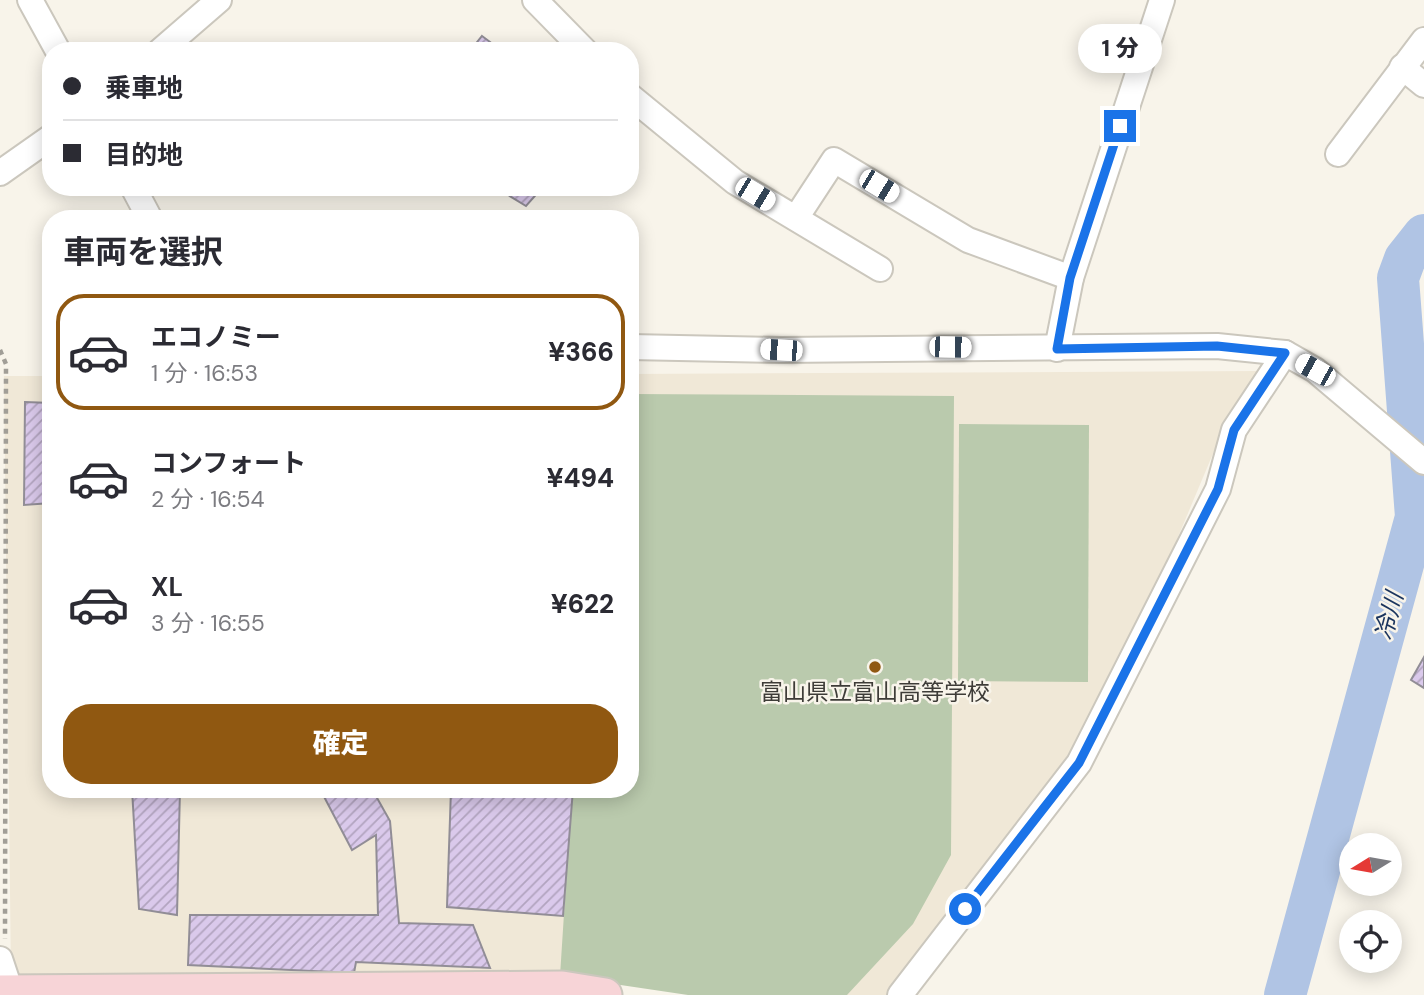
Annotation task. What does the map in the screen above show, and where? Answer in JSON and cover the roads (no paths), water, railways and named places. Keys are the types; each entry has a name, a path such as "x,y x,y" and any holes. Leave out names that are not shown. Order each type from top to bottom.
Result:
{"main road":[{"path":"4,978 562,988 605,995"}],"street":[{"path":"30,0 53,42"},
{"path":"170,42 219,0"},
{"path":"536,0 576,42"},
{"path":"1057,349 1070,278 1162,0"},
{"path":"1338,154 1424,40"},
{"path":"1402,67 1424,85"},
{"path":"639,103 735,182 880,269"},
{"path":"0,173 42,143"},
{"path":"796,218 834,160 968,240 1070,278"},
{"path":"639,347 1057,349 1217,346 1285,353 1315,370 1424,462"},
{"path":"900,995 1079,763 1218,489 1234,430 1285,353"}],"waterway":[{"name":"冷川","path":"1285,995 1416,517 1398,278 1405,259 1424,235"}],"place":[{"name":"富山県立富山高等学校","path":"875,667"}]}
